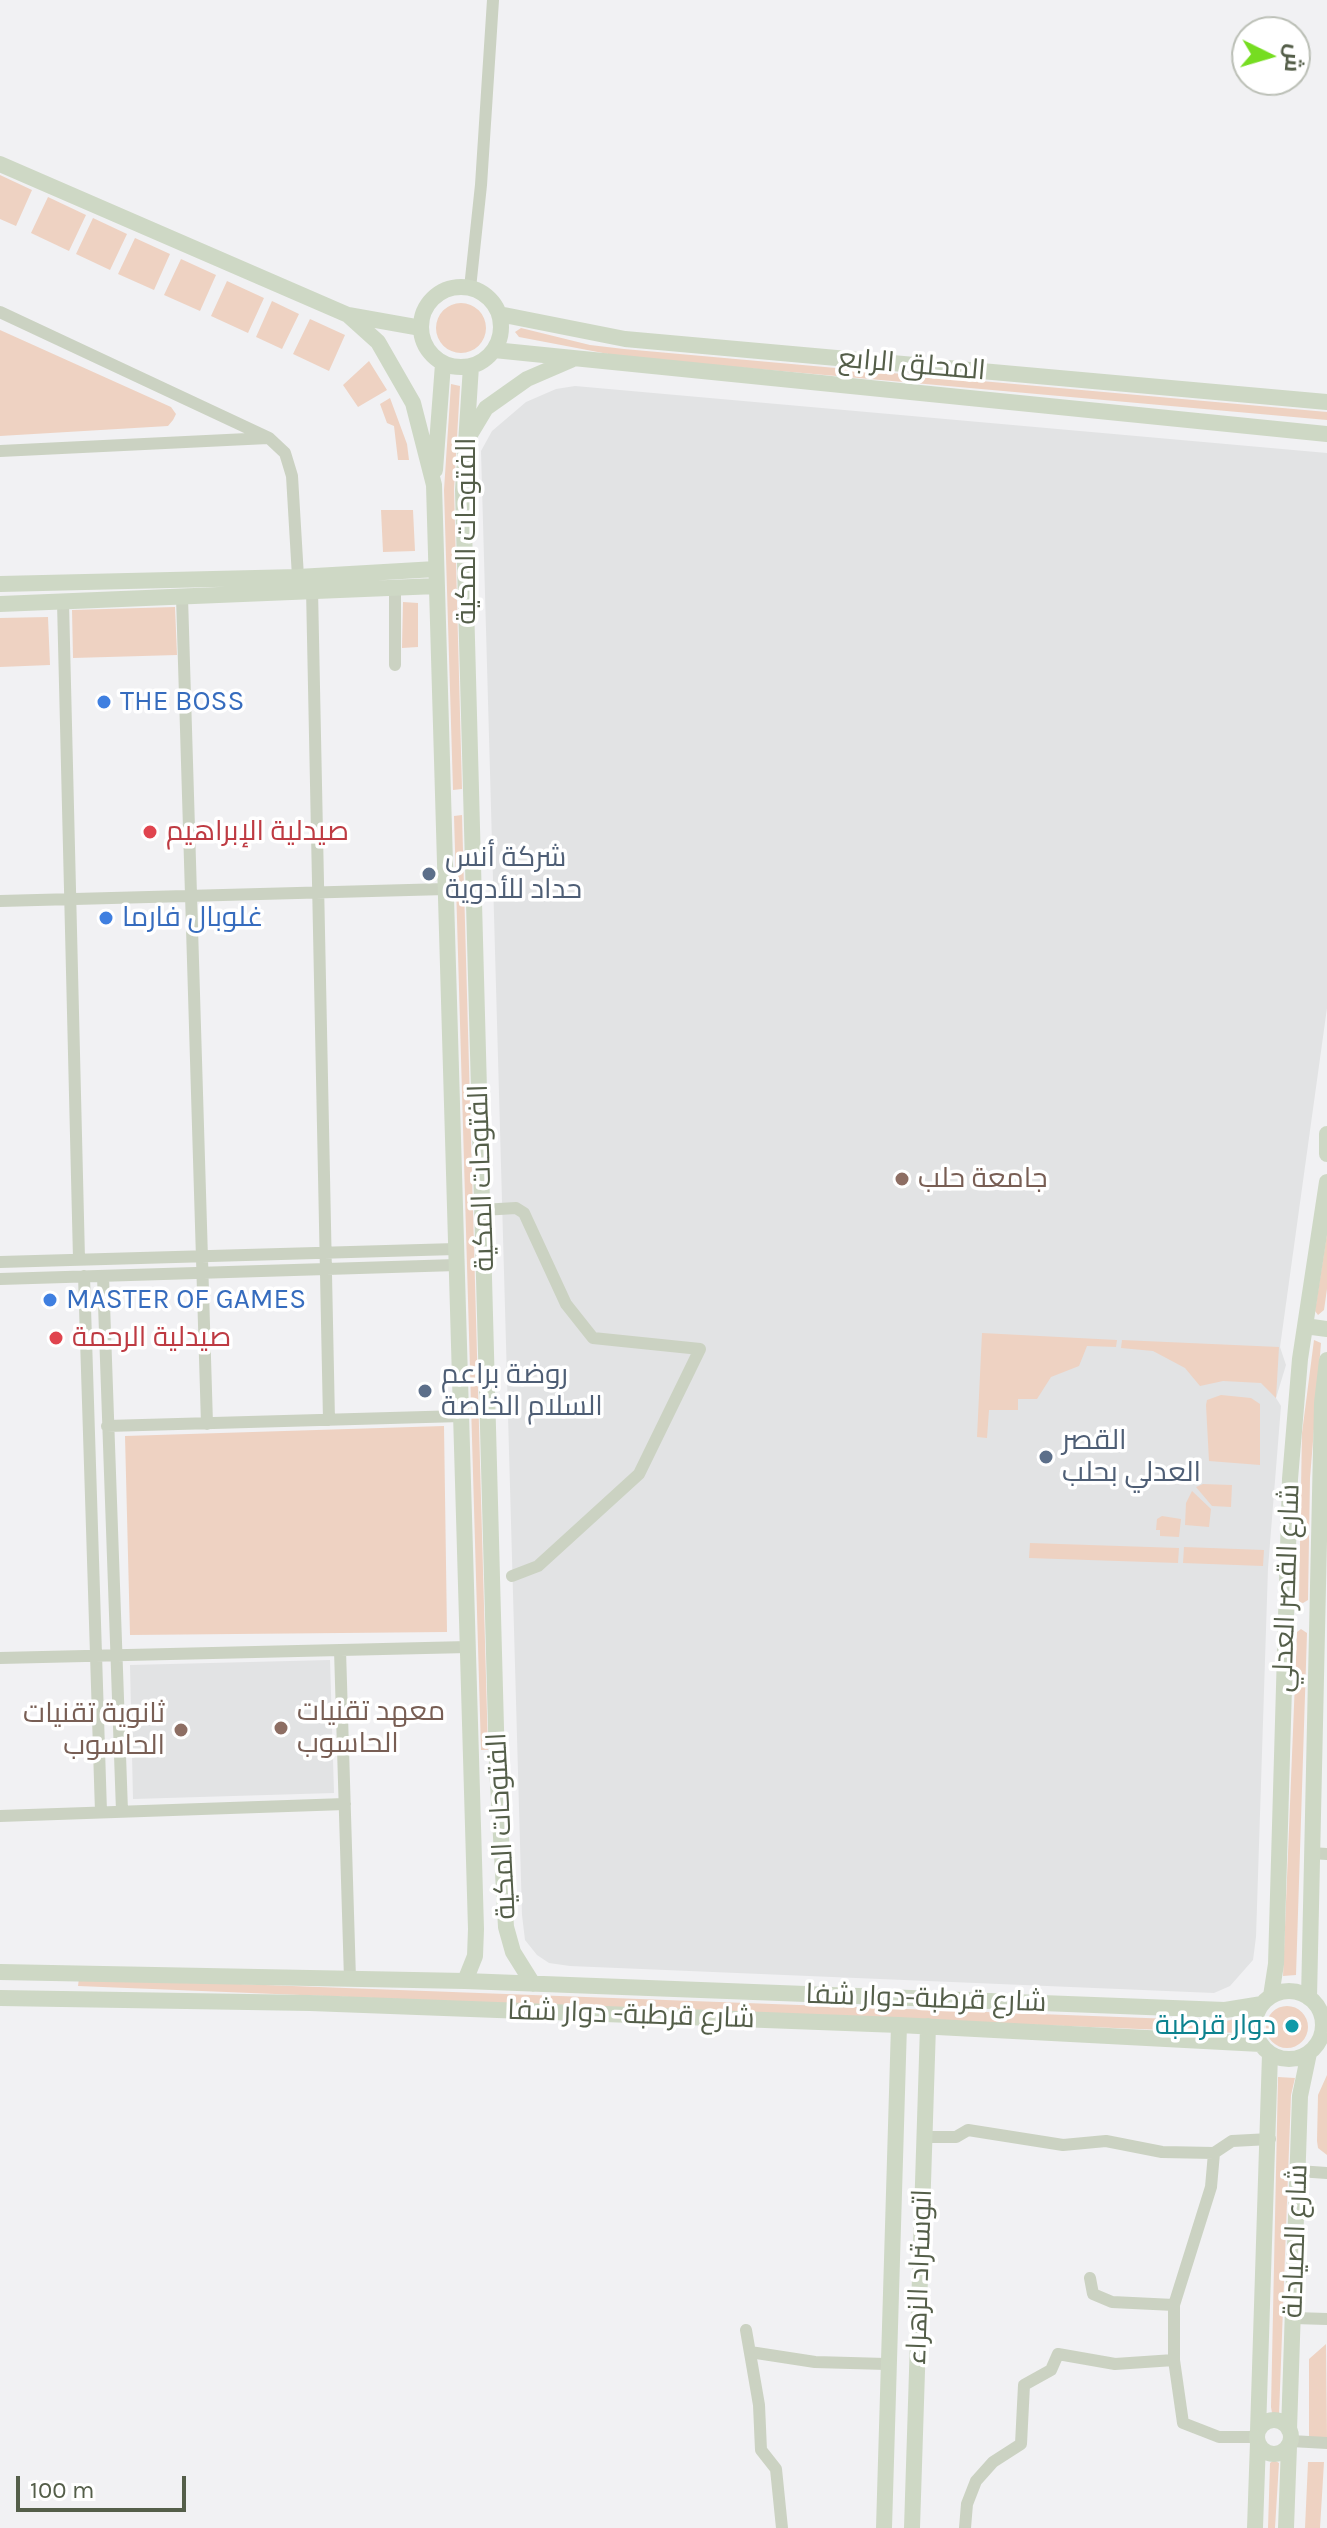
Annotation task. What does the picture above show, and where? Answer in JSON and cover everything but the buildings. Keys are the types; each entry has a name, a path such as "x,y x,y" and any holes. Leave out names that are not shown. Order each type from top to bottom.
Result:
{"street":[{"path":"470,288 481,185 493,0"},
{"path":"0,164 348,315 421,328"},
{"path":"453,287 470,288 487,296 499,314 501,328 494,350 471,366 443,364 427,349 421,328 427,305 440,292 453,287"},
{"path":"0,312 269,438 285,453 292,476 298,577 312,589 329,1420"},
{"name":"المحلق الرابع","path":"499,314 625,339 1327,402"},
{"path":"348,315 378,342 413,403 434,485"},
{"path":"494,350 1327,434"},
{"path":"466,443 486,408 527,379 571,360"},
{"path":"443,364 434,485 476,1938 473,1965 465,1981"},
{"name":"الفتوحات المكية","path":"471,366 463,490 497,1765 506,1927 513,1952 533,1984"},
{"path":"0,451 269,438"},
{"path":"0,584 298,577 437,578"},
{"path":"0,604 395,587 437,578"},
{"path":"395,587 395,665"},
{"path":"182,597 207,1424"},
{"path":"63,602 79,1259"},
{"path":"443,804 471,804"},
{"path":"0,901 446,889"},
{"path":"1327,1134 1327,1154"},
{"name":"شارع القصر العدلي","path":"1266,2000 1276,1964 1290,1479 1305,1326 1327,1182"},
{"path":"482,1210 516,1208 524,1213 566,1304 593,1338 700,1349 639,1474 538,1566 512,1576"},
{"path":"0,1262 326,1252 456,1257"},
{"path":"0,1279 326,1269 456,1257"},
{"path":"84,1276 101,1812"},
{"path":"103,1276 122,1811"},
{"path":"1305,1326 1327,1329"},
{"name":"شارع القصر العدلي","path":"1317,2003 1321,1674 1316,1616 1327,1360"},
{"path":"107,1426 461,1416"},
{"path":"1286,1616 1316,1616"},
{"path":"0,1658 468,1647"},
{"path":"340,1650 350,1979"},
{"path":"471,1766 497,1765"},
{"path":"0,1816 345,1804"},
{"name":"شارع قرطبة-دوار شفا","path":"0,1972 465,1981 1225,2010 1266,2000"},
{"path":"58,1999 59,1972"},
{"path":"310,1979 310,2003"},
{"path":"1290,1991 1317,2003 1323,2025 1317,2048 1297,2058 1265,2049 1255,2024 1266,2000 1290,1991"},
{"name":"شارع قرطبة- دوار شفا","path":"0,1998 310,2003 928,2026 1265,2049"},
{"name":"اتوستراد الزهراء","path":"884,2528 886,2364 899,2025"},
{"name":"اتوستراد الزهراء","path":"912,2528 928,2026"},
{"name":"شارع الصيادلة","path":"1286,2528 1300,2096 1317,2048"},
{"name":"شارع الصيادلة","path":"1255,2528 1270,2139 1265,2049"},
{"path":"924,2137 956,2137 968,2130 1063,2145 1106,2141 1162,2152 1214,2153 1232,2141 1270,2139"},
{"path":"1214,2153 1211,2187 1174,2305 1174,2360 1183,2423 1219,2437 1258,2437"},
{"path":"1298,2171 1327,2173"},
{"path":"1090,2278 1093,2294 1112,2302 1174,2305"},
{"path":"1294,2318 1327,2319"},
{"path":"746,2330 759,2405 761,2450 776,2469 782,2528"},
{"name":"اتوستراد الزهراء","path":"750,2352 815,2362 886,2364"},
{"path":"965,2528 967,2504 976,2481 993,2462 1021,2444 1024,2385 1051,2370 1058,2354 1115,2364 1174,2360"},
{"path":"1290,2439 1275,2454 1264,2451 1258,2437 1265,2423 1276,2420 1290,2439 1327,2443"}],"shaded area":[{"path":"0,175 32,190 16,226 0,219"},
{"path":"48,197 86,215 69,251 31,233"},
{"path":"93,218 127,234 110,270 76,254"},
{"path":"135,238 170,254 154,290 118,274"},
{"path":"181,259 216,275 200,311 164,295"},
{"path":"227,281 264,298 248,333 211,316"},
{"path":"272,301 299,314 282,349 256,337"},
{"path":"461,303 478,311 486,328 478,345 461,353 444,345 436,328 444,311"},
{"path":"310,319 345,335 329,371 293,354"},
{"path":"521,328 590,345 624,349 1327,412 1327,420 624,357 519,337 515,332"},
{"path":"0,330 171,407 176,414 168,426 0,436"},
{"path":"369,361 387,390 358,407 343,385"},
{"path":"451,384 460,386 454,489 462,789 453,790 444,490"},
{"name":"جامعة حلب","path":"575,386 1327,453 1327,1008 1280,1347 1286,1365 1276,1398 1281,1406 1268,1568 1256,1937 1253,1960 1230,1986 1214,1993 570,1966 549,1963 537,1955 525,1940 481,451 492,431 526,402 556,389"},
{"path":"390,398 407,444 409,460 398,460 394,426 387,423 380,404"},
{"path":"381,510 413,510 415,551 383,552"},
{"path":"403,602 418,603 418,647 402,648"},
{"path":"175,607 177,655 73,658 72,610"},
{"path":"48,617 50,665 0,667 0,618"},
{"path":"462,815 488,1750 481,1750 454,816"},
{"path":"1327,1233 1327,1289 1324,1310 1318,1315 1315,1311"},
{"path":"982,1333 1117,1340 1116,1347 1087,1346 1079,1366 1051,1377 1037,1399 1018,1399 1018,1410 989,1410 987,1438 977,1437"},
{"path":"1122,1340 1279,1347 1276,1398 1261,1383 1223,1381 1200,1386 1185,1368 1153,1351 1121,1348"},
{"path":"1314,1340 1321,1343 1310,1478 1308,1600 1303,1603 1299,1602 1302,1433"},
{"path":"1221,1395 1251,1398 1260,1404 1260,1465 1209,1461 1206,1405 1207,1400"},
{"path":"444,1426 447,1632 130,1635 125,1436"},
{"path":"1203,1484 1232,1485 1231,1507 1212,1506 1196,1487"},
{"path":"1192,1491 1211,1509 1209,1527 1185,1525 1186,1503"},
{"path":"1162,1516 1181,1519 1179,1537 1160,1536 1160,1530 1156,1530 1157,1519"},
{"path":"1030,1543 1179,1548 1178,1563 1029,1558"},
{"path":"1184,1547 1264,1550 1263,1566 1183,1563"},
{"path":"1301,1629 1307,1633 1296,1975 1283,1976 1297,1632"},
{"path":"330,1660 334,1793 133,1799 130,1665"},
{"path":"79,1978 1226,2021 1239,2018 1238,2033 78,1986"},
{"path":"1287,2006 1302,2012 1308,2027 1302,2042 1287,2048 1272,2042 1266,2027 1272,2012"},
{"path":"1327,2075 1327,2155 1318,2148 1317,2141 1318,2095"},
{"path":"1278,2077 1295,2078 1291,2095 1279,2415 1272,2413 1271,2407"},
{"path":"1326,2344 1327,2440 1309,2440 1309,2359"},
{"path":"1274,2460 1279,2463 1275,2528 1268,2528 1270,2463"},
{"path":"1308,2462 1324,2462 1320,2528 1305,2528"}],"place":[{"name":"THE BOSS","path":"104,702"},
{"name":"صيدلية الإبراهيم","path":"150,832"},
{"name":"شركة أنس حداد للأدوية","path":"429,874"},
{"name":"غلوبال فارما","path":"106,918"},
{"name":"جامعة حلب","path":"902,1179"},
{"name":"MASTER OF GAMES","path":"50,1300"},
{"name":"صيدلية الرحمة","path":"56,1338"},
{"name":"روضة براعم السلام الخاصة","path":"425,1391"},
{"name":"القصر العدلي بحلب","path":"1046,1457"},
{"name":"معهد تقنيات الحاسوب","path":"281,1728"},
{"name":"ثانوية تقنيات الحاسوب","path":"181,1730"},
{"name":"دوار قرطبة","path":"1292,2026"}]}
